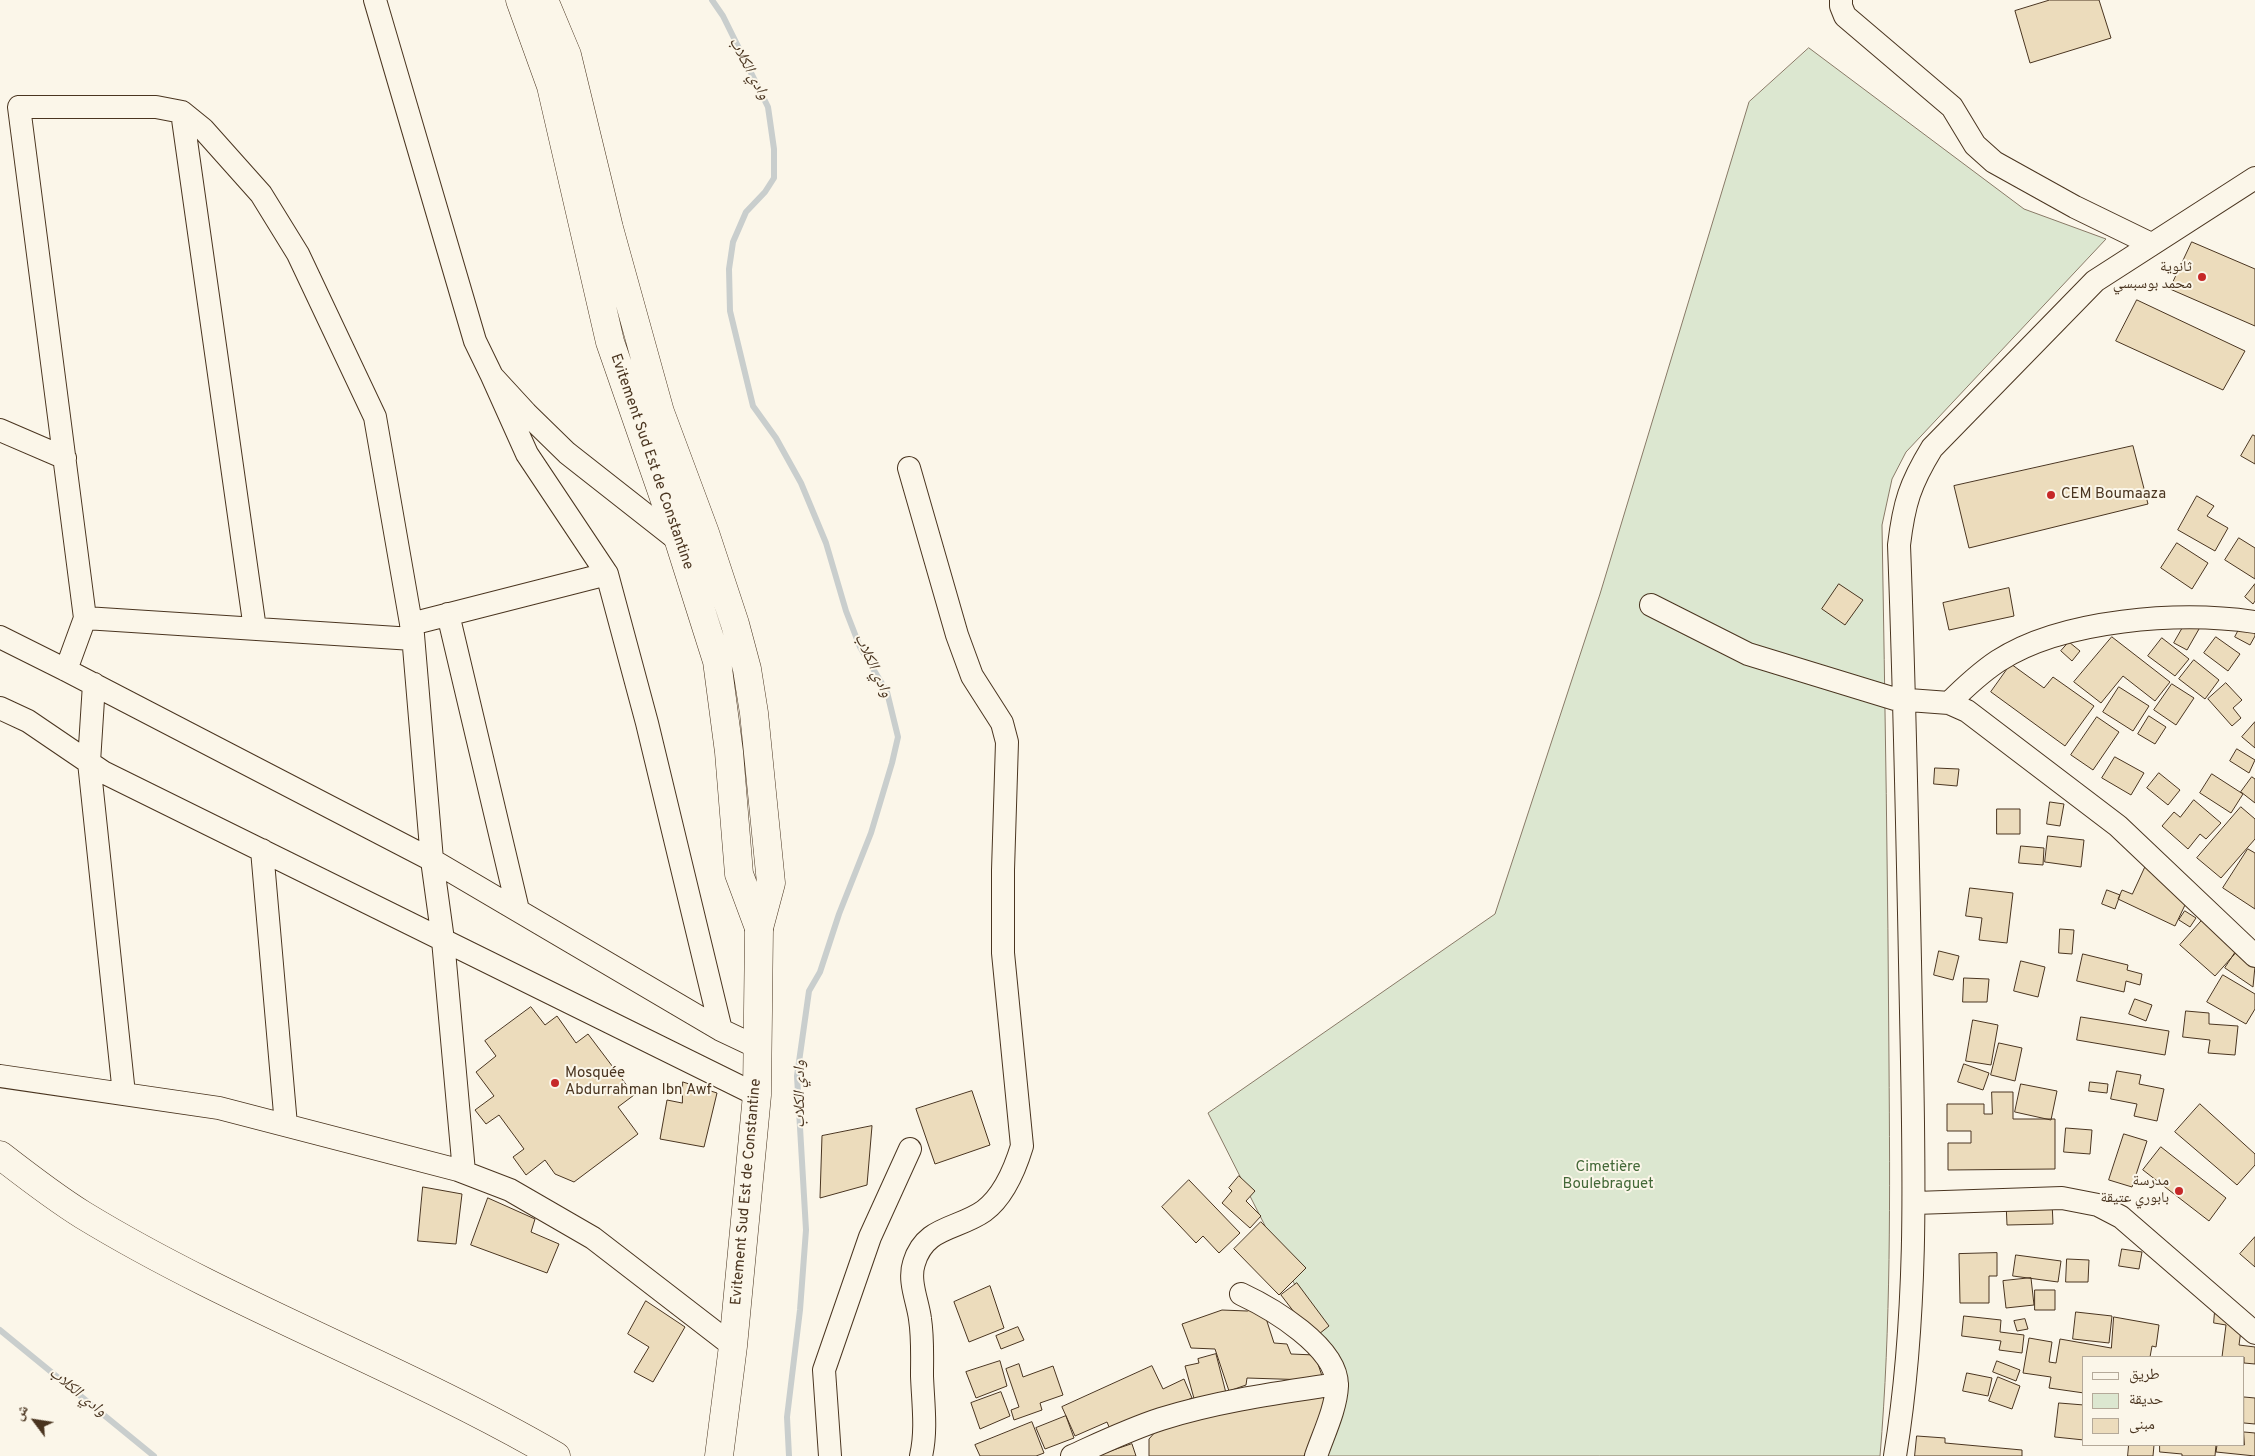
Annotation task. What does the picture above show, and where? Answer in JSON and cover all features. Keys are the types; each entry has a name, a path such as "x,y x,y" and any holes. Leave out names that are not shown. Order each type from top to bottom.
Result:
{"main road":[{"name":"Evitement Sud Est de Constantine","path":"520,0 551,86 610,342 679,541 717,661 729,752 739,874 760,928"},
{"name":"Evitement Sud Est de Constantine","path":"544,0 567,55 608,228 660,412 705,533 735,624 754,713 770,883 760,928 757,1095 734,1346 719,1456"},
{"path":"0,1155 82,1214 124,1238 254,1306 499,1424 556,1456"}],"street":[{"path":"375,0 475,341 527,454 607,574 648,723 721,1030"},
{"path":"1841,0 1840,6 1845,16 1952,107 1975,145 1994,162 2075,208 2151,244"},
{"path":"66,670 85,618 19,107 156,107 182,112 203,129 232,158 261,194 298,254 375,417 412,631 432,860 443,940 464,1172"},
{"path":"182,112 255,629"},
{"path":"1895,1456 1905,1397 1911,1330 1915,1203 1905,701 1899,545 1903,509 1914,478 1932,448 2095,281 2255,178"},
{"path":"492,376 567,453 679,541 705,533"},
{"path":"0,430 65,458"},
{"path":"909,468 957,635 972,676 1002,724 1007,742 1003,870 1003,953 1022,1146 1017,1165 997,1198 984,1210 960,1223 938,1231 927,1239 914,1264 912,1278 923,1342 924,1431 921,1456"},
{"path":"85,618 255,629 412,631 448,614 607,574"},
{"path":"1652,605 1748,654 1856,688 1905,701 1949,703 1967,711 2118,826 2255,956"},
{"path":"448,614 518,910"},
{"path":"1949,703 1970,683 1999,661 2027,646 2076,629 2121,622 2196,617 2255,622"},
{"path":"0,637 432,860 721,1030 757,1047"},
{"path":"94,684 89,762 124,1094"},
{"path":"0,708 28,721 103,772 757,1095"},
{"path":"262,850 286,1125"},
{"path":"0,1076 219,1108 464,1172 510,1190 593,1238 734,1346"},
{"path":"830,1456 824,1370 870,1238 910,1149"},
{"path":"1915,1203 2062,1198 2098,1205 2121,1217 2255,1333"},
{"path":"1241,1294 1288,1320 1308,1337 1328,1362 1337,1384 1333,1406 1316,1456"},
{"path":"1072,1456 1140,1427 1180,1414 1260,1396 1337,1384"}],"green space":[{"name":"Cimetière Boulebraguet","path":"1809,48 2024,209 2106,239 1906,452 1892,479 1882,525 1888,928 1889,1210 1888,1309 1880,1456 1319,1456 1345,1384 1208,1113 1495,914 1600,594 1749,102"}],"building":[{"path":"2050,0 2099,0 2111,38 2030,63 2015,11"},
{"path":"2192,242 2255,269 2255,326 2170,289"},
{"path":"2137,300 2245,351 2223,390 2116,341"},
{"path":"2253,435 2255,436 2255,464 2241,456"},
{"name":"CEM Boumaaza","path":"2133,446 2148,504 1969,548 1954,486"},
{"path":"2197,496 2214,506 2207,516 2228,528 2215,551 2178,530"},
{"path":"2239,538 2255,548 2255,579 2225,560"},
{"path":"2177,543 2208,563 2192,589 2161,568"},
{"path":"1839,584 1863,600 1845,625 1822,609"},
{"path":"2255,584 2255,601 2253,604 2245,597"},
{"path":"2009,588 2014,616 1949,630 1943,603"},
{"path":"2186,622 2199,629 2187,650 2174,643"},
{"path":"2243,622 2255,629 2255,636 2250,645 2235,637"},
{"path":"2112,637 2170,682 2155,701 2123,676 2101,703 2074,682"},
{"path":"2216,637 2240,654 2228,671 2204,653"},
{"path":"2162,638 2189,659 2175,676 2148,656"},
{"path":"2069,642 2080,651 2072,661 2061,651"},
{"path":"2194,660 2219,680 2205,699 2179,679"},
{"path":"2011,664 2044,688 2053,677 2094,706 2065,746 1991,692"},
{"path":"2226,683 2242,700 2233,708 2241,718 2232,726 2208,699"},
{"path":"2172,684 2194,698 2176,725 2154,710"},
{"path":"2119,687 2149,706 2133,731 2103,712"},
{"path":"2149,716 2166,727 2155,744 2138,734"},
{"path":"2097,717 2119,732 2093,770 2071,755"},
{"path":"2255,722 2255,748 2242,737"},
{"path":"2237,749 2255,760 2249,773 2230,761"},
{"path":"2115,757 2144,773 2131,795 2102,778"},
{"path":"1935,768 1959,769 1957,786 1934,784"},
{"path":"2159,773 2180,790 2168,805 2147,788"},
{"path":"2212,774 2243,794 2231,813 2200,793"},
{"path":"2252,777 2255,779 2255,803 2241,792"},
{"path":"2194,800 2221,823 2206,839 2200,834 2188,849 2162,826 2174,812 2180,817"},
{"path":"2050,802 2064,804 2060,826 2047,824"},
{"path":"2241,807 2255,819 2255,839 2221,878 2197,858"},
{"path":"1997,809 2020,809 2020,834 1997,834"},
{"path":"2048,836 2084,840 2081,867 2045,862"},
{"path":"2021,846 2044,848 2043,865 2019,863"},
{"path":"2248,849 2255,853 2255,909 2223,888"},
{"path":"2148,861 2195,884 2175,926 2118,899 2122,890 2132,894"},
{"path":"1970,888 2013,893 2007,943 1979,940 1982,918 1966,916"},
{"path":"2107,890 2120,895 2115,909 2102,904"},
{"path":"2185,911 2196,918 2190,927 2179,920"},
{"path":"2205,917 2240,948 2215,976 2180,945"},
{"path":"2060,929 2074,930 2072,954 2059,953"},
{"path":"1939,951 1959,956 1953,980 1934,975"},
{"path":"2235,953 2255,966 2253,987 2225,968"},
{"path":"2083,954 2128,965 2127,970 2142,974 2140,985 2126,981 2124,992 2077,981"},
{"path":"2021,961 2045,967 2038,997 2014,991"},
{"path":"2223,975 2255,994 2255,1009 2246,1024 2207,1002"},
{"path":"1964,978 1989,979 1987,1002 1963,1002"},
{"path":"2135,999 2152,1005 2146,1021 2129,1014"},
{"name":"Mosquée Abdurrahman Ibn Awf","path":"531,1007 545,1025 557,1016 576,1043 588,1034 634,1095 618,1107 638,1134 574,1182 555,1174 545,1160 526,1175 513,1157 524,1149 499,1115 486,1124 475,1110 494,1096 476,1072 496,1056 485,1041"},
{"path":"2186,1011 2209,1013 2209,1024 2238,1026 2235,1055 2208,1053 2210,1040 2183,1037"},
{"path":"2081,1017 2169,1031 2165,1055 2077,1040"},
{"path":"1973,1020 1998,1025 1991,1065 1966,1061"},
{"path":"1999,1043 2022,1048 2015,1081 1991,1075"},
{"path":"1964,1064 1989,1073 1983,1090 1958,1082"},
{"path":"2117,1071 2141,1075 2139,1084 2164,1089 2157,1121 2134,1116 2137,1104 2111,1099"},
{"path":"683,1082 717,1093 704,1147 660,1139 667,1100 682,1103"},
{"path":"2090,1082 2108,1084 2107,1093 2089,1091"},
{"path":"2021,1084 2057,1091 2051,1120 2015,1112"},
{"path":"972,1091 990,1145 935,1164 916,1109"},
{"path":"1992,1092 2013,1092 2013,1119 2055,1119 2055,1169 1948,1170 1948,1143 1971,1143 1971,1131 1947,1131 1947,1104 1984,1104 1984,1114 1992,1114"},
{"path":"2200,1104 2255,1154 2255,1165 2237,1185 2175,1132"},
{"path":"872,1126 867,1185 820,1198 822,1136"},
{"path":"2066,1128 2092,1130 2090,1154 2064,1152"},
{"path":"2124,1134 2147,1141 2132,1187 2109,1180"},
{"name":"مدرسة بابوري عتيقة","path":"2161,1147 2226,1198 2209,1221 2143,1170"},
{"path":"1239,1176 1255,1191 1246,1201 1261,1216 1250,1228 1222,1203 1232,1191 1229,1188"},
{"path":"1189,1180 1240,1233 1219,1253 1203,1236 1196,1243 1162,1207"},
{"path":"423,1187 462,1194 456,1244 418,1241"},
{"path":"488,1198 535,1219 531,1232 559,1244 547,1273 471,1245"},
{"path":"2052,1201 2053,1224 2007,1225 2006,1202"},
{"path":"1261,1222 1306,1268 1279,1295 1234,1249"},
{"path":"2255,1237 2255,1267 2240,1254"},
{"path":"2122,1249 2142,1252 2139,1269 2119,1266"},
{"path":"1997,1253 1997,1276 1989,1276 1989,1303 1960,1303 1959,1254"},
{"path":"2016,1255 2061,1261 2058,1282 2013,1276"},
{"path":"2067,1259 2089,1260 2088,1282 2066,1282"},
{"path":"2031,1278 2034,1305 2006,1308 2003,1281"},
{"path":"1297,1283 1329,1326 1314,1338 1281,1295"},
{"path":"990,1286 1004,1328 969,1342 954,1302"},
{"path":"2035,1290 2055,1290 2055,1310 2035,1310"},
{"path":"646,1301 685,1327 653,1382 634,1372 649,1347 628,1334"},
{"path":"1262,1306 1274,1343 1287,1344 1291,1354 1315,1355 1322,1376 1310,1380 1247,1378 1246,1385 1229,1391 1215,1349 1191,1348 1182,1324 1222,1310 1247,1311"},
{"path":"2215,1311 2243,1315 2239,1345 2255,1347 2255,1364 2245,1363 2245,1356 2222,1356 2226,1325 2214,1323"},
{"path":"2076,1312 2112,1316 2109,1343 2073,1339"},
{"path":"1964,1316 2001,1320 2000,1332 2024,1335 2022,1353 1999,1350 2001,1341 1962,1336"},
{"path":"2114,1317 2159,1325 2156,1347 2152,1346 2150,1356 2082,1356 2082,1393 2049,1388 2051,1377 2023,1373 2029,1338 2052,1342 2049,1362 2056,1363 2060,1339 2111,1348"},
{"path":"2025,1319 2028,1329 2017,1331 2014,1321"},
{"path":"1018,1327 1024,1340 1001,1349 996,1336"},
{"path":"1216,1354 1226,1393 1195,1402 1185,1366 1199,1363 1198,1359"},
{"path":"1000,1361 1007,1386 976,1398 966,1372"},
{"path":"1997,1361 2020,1370 2016,1381 1993,1372"},
{"path":"1019,1364 1023,1377 1053,1366 1063,1395 1040,1403 1042,1410 1014,1420 1011,1410 1019,1407 1006,1369"},
{"path":"1152,1366 1163,1389 1184,1379 1192,1398 1112,1434 1107,1422 1075,1436 1062,1407"},
{"path":"1967,1373 1992,1378 1988,1396 1963,1391"},
{"path":"1998,1377 2020,1386 2012,1409 1989,1401"},
{"path":"1001,1392 1010,1416 980,1429 971,1403"},
{"path":"1284,1395 1329,1397 1304,1456 1149,1456 1149,1439 1164,1422"},
{"path":"2245,1397 2255,1398 2255,1424 2245,1423"},
{"path":"2059,1403 2082,1405 2082,1440 2055,1437"},
{"path":"1066,1416 1074,1438 1045,1449 1036,1428"},
{"path":"1032,1422 1044,1453 1036,1456 980,1456 975,1445"},
{"path":"2245,1432 2255,1433 2255,1456 2216,1452 2217,1446 2245,1446"},
{"path":"1917,1436 1945,1438 1945,1443 2022,1450 2022,1456 1915,1456"},
{"path":"1132,1444 1136,1456 1096,1456"},
{"path":"2129,1446 2154,1446 2153,1456 2128,1456"},
{"path":"2160,1446 2216,1446 2215,1456 2182,1456 2182,1454 2160,1452"}],"waterway":[{"name":"وادي الكلاب","path":"712,0 723,16 768,107 774,149 774,178 765,192 746,212 733,242 729,269 730,311 753,406 776,438 801,483 826,543 846,611 860,647 887,692 898,737 871,833 839,914 820,972 809,991 797,1076 806,1230 800,1310 787,1417 789,1456"},
{"name":"وادي الكلاب","path":"0,1330 154,1456"}],"place":[{"name":"ثانوية محمد بوسبسي","path":"2202,277"},
{"name":"CEM Boumaaza","path":"2051,495"},
{"name":"Mosquée Abdurrahman Ibn Awf","path":"555,1083"},
{"name":"مدرسة بابوري عتيقة","path":"2179,1191"}]}
